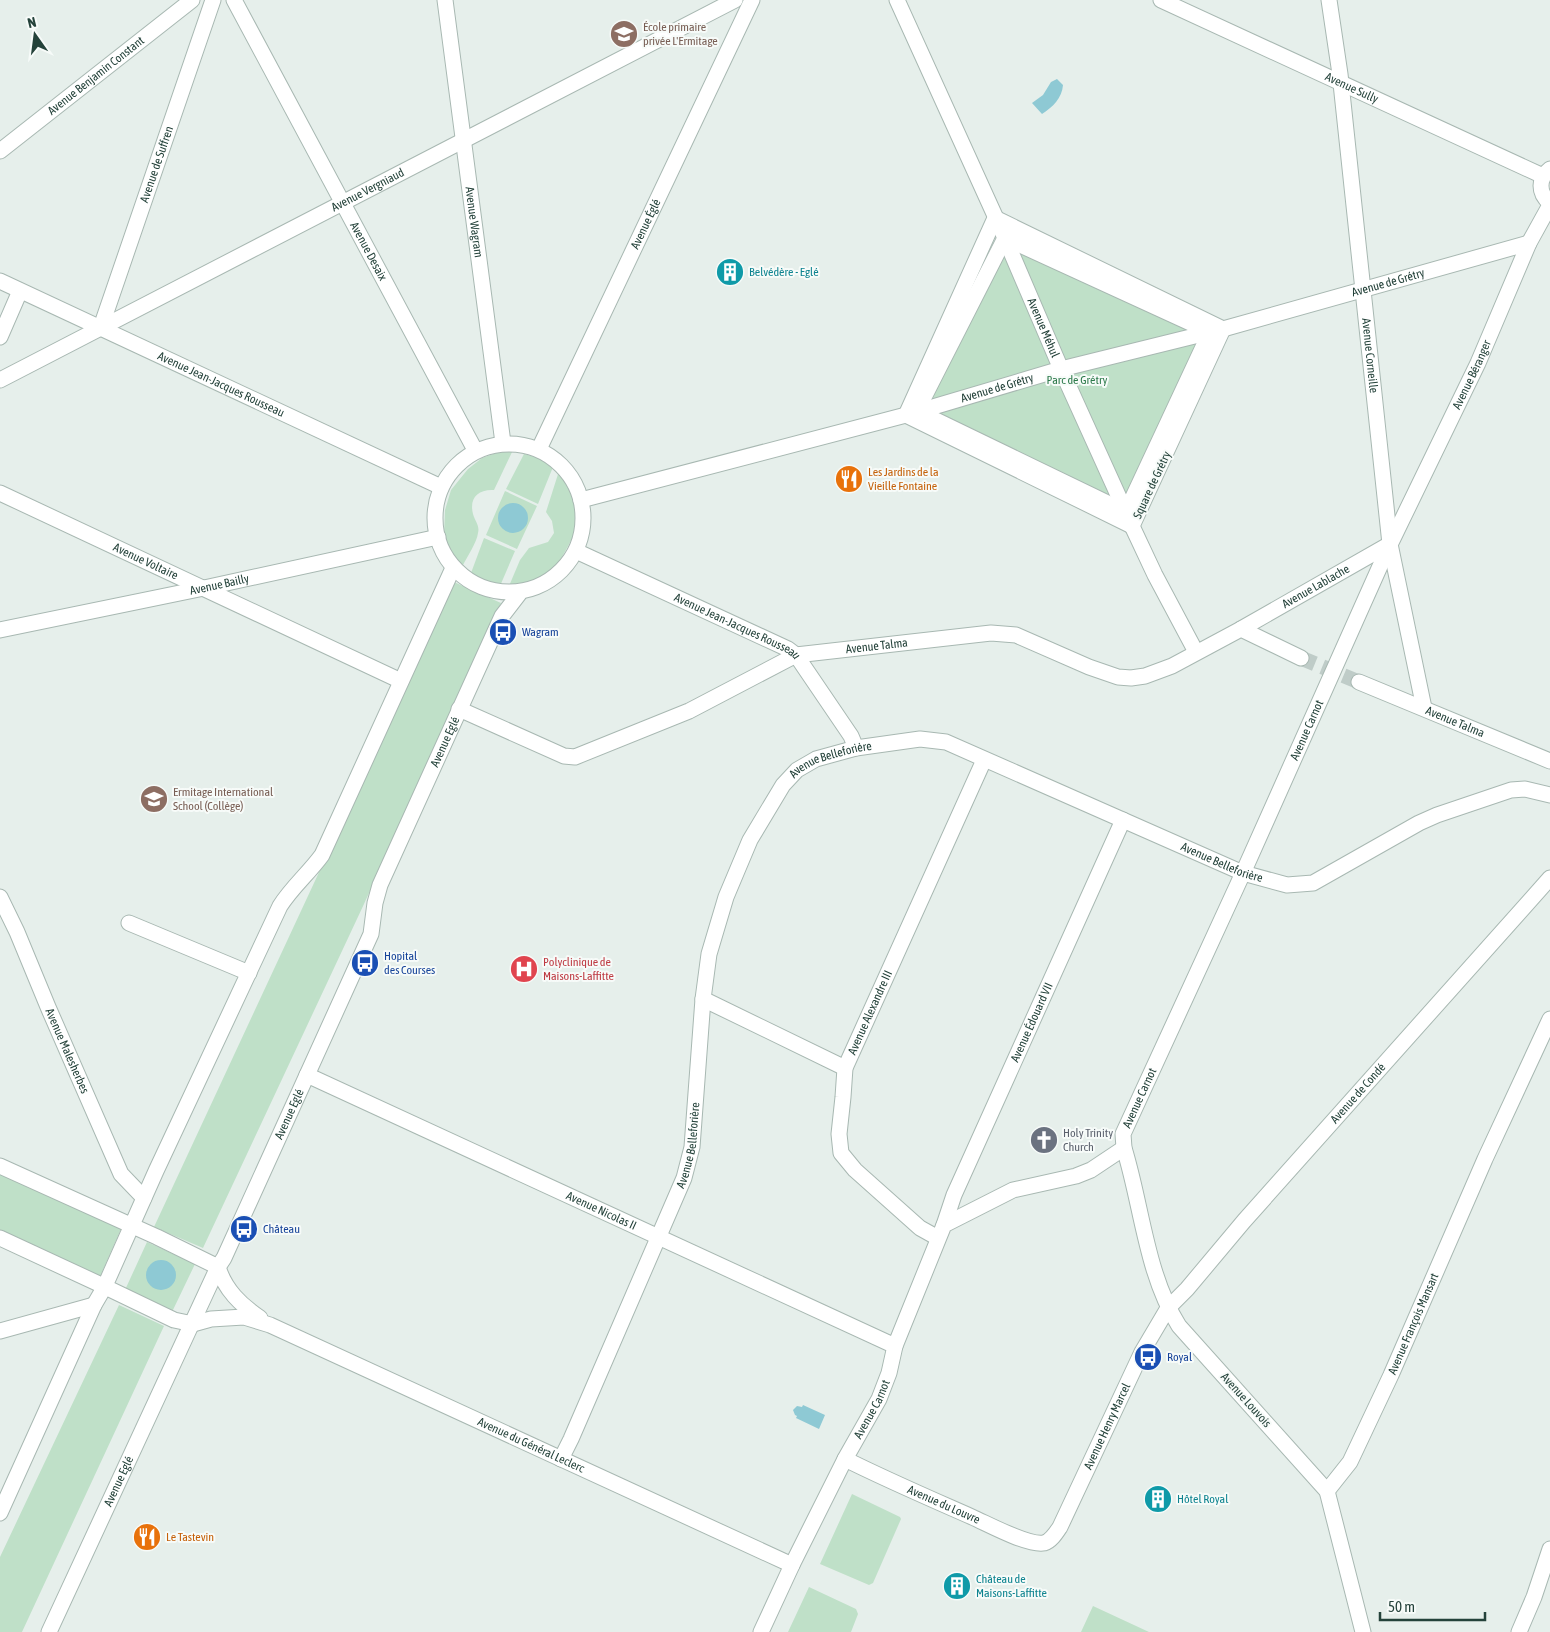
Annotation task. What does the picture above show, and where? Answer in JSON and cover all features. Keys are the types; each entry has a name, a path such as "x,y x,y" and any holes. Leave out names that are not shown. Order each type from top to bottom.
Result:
{"street":[{"name":"Avenue Benjamin Constant","path":"0,151 192,0"},
{"name":"Avenue de Suffren","path":"101,327 213,0"},
{"name":"Avenue Desaix","path":"234,0 475,450"},
{"name":"Avenue Wagram","path":"445,0 503,443"},
{"name":"Avenue Vergniaud","path":"0,380 341,202 735,0"},
{"name":"Avenue Églé","path":"539,449 752,0"},
{"name":"Avenue Méhul","path":"897,0 1005,238 1061,369 1132,526 1155,575 1196,652"},
{"name":"Avenue Sully","path":"1162,0 1340,82 1546,172"},
{"name":"Avenue Corneille","path":"1329,0 1340,82 1390,544 1424,708"},
{"path":"1546,172 1540,188 1550,204"},
{"name":"Avenue Béranger","path":"1390,544 1478,363 1529,243 1550,204"},
{"path":"911,413 995,218 1216,331"},
{"path":"911,413 1005,238 1216,331"},
{"name":"Avenue de Grétry","path":"581,500 911,413 1061,369 1216,331 1529,243"},
{"name":"Avenue Jean-Jacques Rousseau","path":"0,281 441,487"},
{"path":"0,337 20,291"},
{"name":"Square de Grétry","path":"911,413 1126,512 1216,331"},
{"name":"Square de Grétry","path":"911,413 1132,526 1216,331"},
{"path":"503,443 523,444 539,449 558,462 572,480 581,500 583,526 576,551 562,571 542,586 519,594 499,594 482,587 453,568 444,553 438,537 435,513 441,487 454,465 475,450 503,443"},
{"name":"Avenue Voltaire","path":"0,493 401,681"},
{"name":"Avenue Bailly","path":"0,630 438,537"},
{"name":"Avenue Lablache","path":"1241,629 1390,544"},
{"name":"Avenue Carnot","path":"1124,1148 1124,1134 1390,544"},
{"name":"Avenue Jean-Jacques Rousseau","path":"576,551 788,649 796,655 851,736 856,748"},
{"path":"0,1513 94,1305 104,1288 280,906 291,890 311,870 322,855 453,568"},
{"name":"Avenue Eglé","path":"50,1632 218,1267 224,1258 371,934 375,903 380,885 459,709 502,616 519,594"},
{"path":"1241,629 1301,658"},
{"name":"Avenue Talma","path":"459,709 564,756 575,757 689,710 796,655 991,633 1016,635 1089,667 1118,677 1131,678 1145,676 1172,666 1241,629"},
{"name":"Avenue Talma","path":"1359,682 1550,761"},
{"name":"Avenue Belleforière","path":"561,1459 660,1238 684,1178 692,1147 703,999 709,954 726,897 750,840 783,785 797,770 816,759 856,748 920,739 946,742 1243,873 1287,885 1313,883 1419,823 1437,815 1511,790 1541,791 1550,795"},
{"name":"Avenue Alexandre III","path":"941,1231 920,1228 855,1170 841,1153 839,1134 844,1068 984,760"},
{"name":"Avenue Édouard VII","path":"941,1231 954,1195 1123,820"},
{"name":"Avenue de Condé","path":"1168,1308 1187,1289 1244,1221 1550,878"},
{"name":"Avenue Malesherbes","path":"0,897 17,932 121,1174 144,1198"},
{"path":"129,923 249,972"},
{"path":"703,999 844,1068"},
{"name":"Avenue François Mansart","path":"1327,1491 1350,1462 1391,1375 1485,1159 1550,1019"},
{"name":"Avenue Nicolas II","path":"307,1075 895,1346"},
{"path":"941,1231 1013,1190 1076,1176 1091,1170 1124,1148"},
{"name":"Avenue Louvois","path":"1124,1148 1154,1269 1168,1308 1179,1326 1327,1491"},
{"path":"0,1166 172,1243 218,1267"},
{"name":"Avenue Carnot","path":"761,1632 845,1459 879,1399 889,1373 895,1346 941,1231"},
{"name":"Avenue du Général Leclerc","path":"0,1238 174,1320 192,1324 211,1319 244,1317 270,1325 792,1565"},
{"name":"Avenue du Général Leclerc","path":"218,1267 221,1276 234,1297 244,1307 270,1325"},
{"path":"0,1331 94,1305"},
{"name":"Avenue Henry Marcel","path":"1044,1543 1053,1538 1060,1527 1142,1352 1168,1308"},
{"name":"Avenue du Louvre","path":"845,1459 1017,1537 1033,1543 1044,1543"},
{"path":"1327,1491 1363,1632"},
{"path":"1519,1632 1534,1597 1550,1549"}],"green space":[{"name":"Parc de Grétry","path":"1005,238 1210,332 1126,512 917,411"},
{"path":"513,450 494,490 479,493 472,503 473,514 478,526 477,537 463,565 450,555 444,535 445,510 451,490 468,469 482,458 499,452"},
{"path":"524,454 539,458 553,467 538,504 506,489"},
{"path":"559,471 571,494 577,513 576,526 572,537 562,557 544,576 529,582 509,586 520,560 529,548 548,542 554,533 552,521 546,512"},
{"path":"505,491 537,506 517,549 486,535"},
{"path":"484,538 515,551 500,586 484,581 471,573"},
{"path":"454,582 501,603 364,904 203,1248 154,1227"},
{"path":"0,1173 121,1229 99,1279 0,1234"},
{"path":"147,1242 195,1264 172,1312 125,1290"},
{"path":"119,1305 164,1326 22,1632 0,1632 0,1557"},
{"path":"852,1494 901,1519 873,1583 869,1585 820,1564"},
{"path":"809,1587 856,1609 858,1614 851,1632 788,1632"},
{"path":"1093,1606 1149,1632 1081,1632"}],"water":[{"path":"1057,79 1063,85 1061,94 1053,105 1042,114 1032,103 1043,95 1051,82"},
{"path":"513,503 524,507 528,518 524,529 513,533 502,529 498,518 502,507"},
{"path":"161,1260 167,1261 175,1269 175,1281 167,1289 161,1290 155,1289 147,1281 146,1275 147,1269 155,1261"},
{"path":"803,1405 825,1415 819,1429 796,1418 797,1416 793,1410 797,1406 802,1407"}],"tunnel":[{"path":"1301,658 1359,682"}],"place":[{"name":"École primaire privée L'Ermitage","path":"624,34"},
{"name":"Belvédère - Eglé","path":"730,272"},
{"name":"Les Jardins de la Vieille Fontaine","path":"849,479"},
{"name":"Wagram","path":"503,632"},
{"name":"Ermitage International School (Collège)","path":"154,799"},
{"name":"Hopital des Courses","path":"365,963"},
{"name":"Polyclinique de Maisons-Laffitte","path":"524,969"},
{"name":"Holy Trinity Church","path":"1044,1140"},
{"name":"Château","path":"244,1229"},
{"name":"Royal","path":"1148,1357"},
{"name":"Hôtel Royal","path":"1158,1499"},
{"name":"Le Tastevin","path":"147,1537"},
{"name":"Château de Maisons-Laffitte","path":"957,1586"}]}
